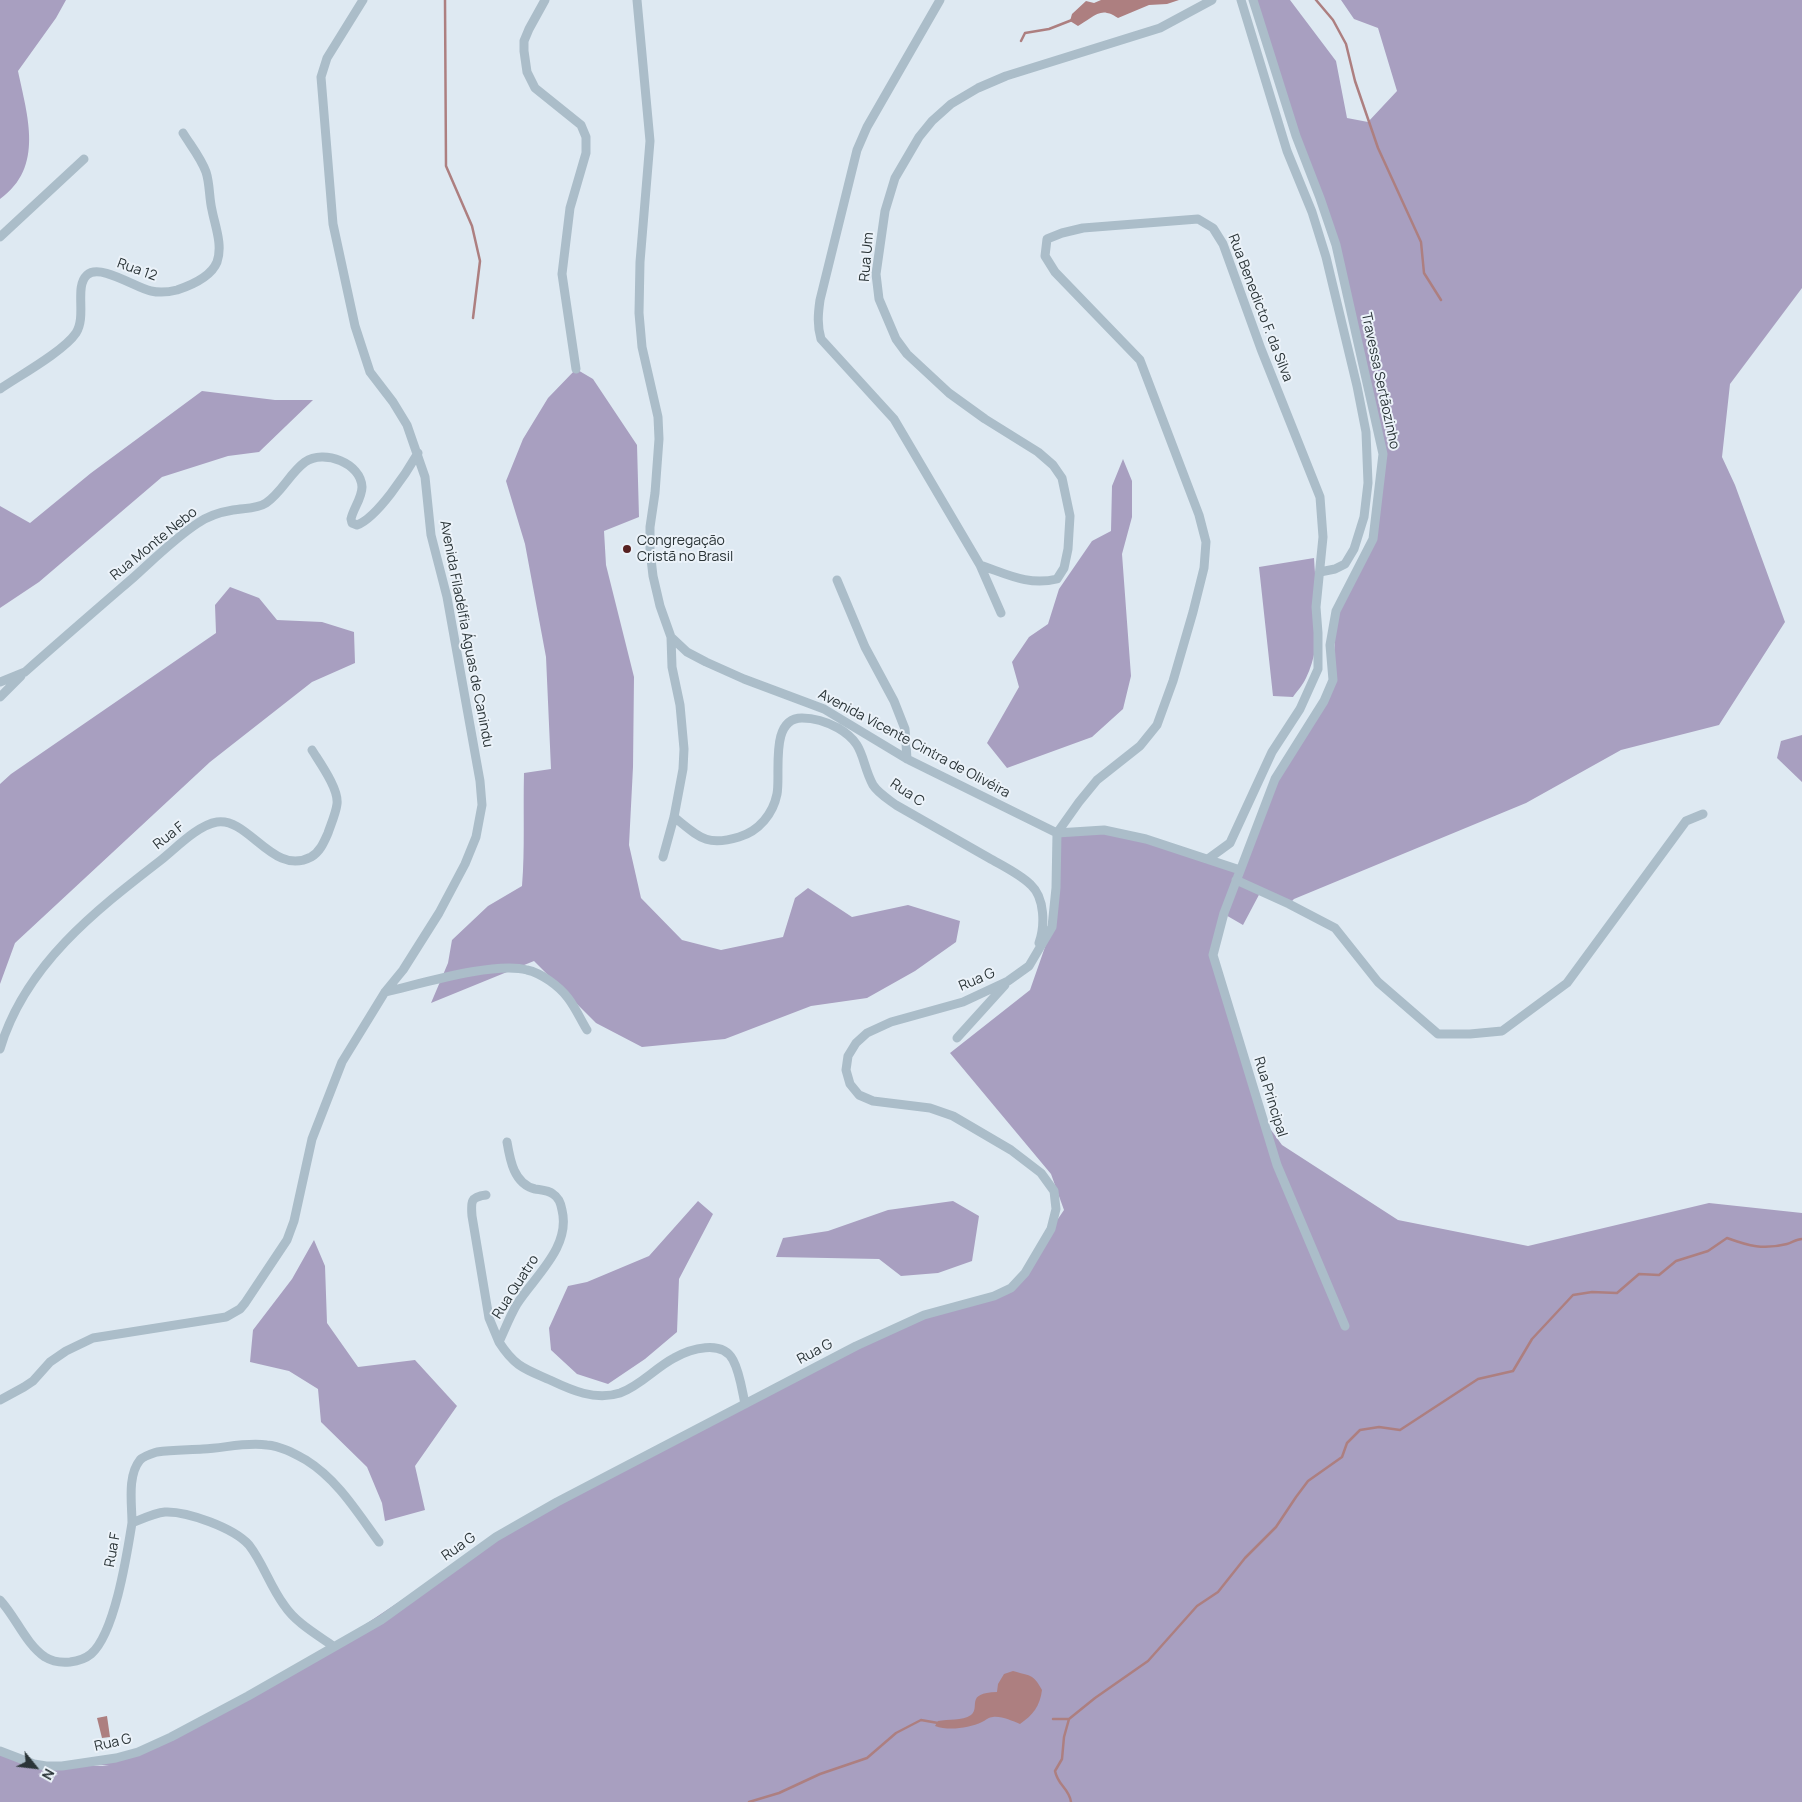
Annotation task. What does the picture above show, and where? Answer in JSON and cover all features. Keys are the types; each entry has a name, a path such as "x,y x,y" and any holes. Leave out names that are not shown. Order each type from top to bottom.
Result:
{"street":[{"name":"Avenida Filadélfia Águas de Canindu","path":"0,1400 33,1381 50,1362 74,1345 93,1338 226,1317 246,1303 287,1240 294,1221 312,1139 342,1062 385,992 403,970 439,913 466,864 476,837 482,805 480,781 447,598 431,535 425,477 407,425 393,402 370,372 365,360 355,326 333,224 322,77 327,58 363,0"},
{"path":"545,0 524,41 527,72 535,88 581,126 586,137 586,153 570,208 562,274 576,369"},
{"path":"637,0 650,141 640,262 639,313 642,347 658,416 659,439 655,493 650,527 650,550 655,584 671,638 672,667 680,705 684,749 683,769 674,818 663,857"},
{"path":"940,0 867,127 857,150 817,319 820,339 894,419 980,565 1000,613"},
{"name":"Rua Um","path":"980,565 1031,582 1057,580 1064,568 1068,549 1070,516 1062,478 1053,465 1038,452 985,420 949,393 907,354 896,340 879,299 876,274 885,211 895,178 919,137 932,121 951,104 978,88 1006,76 1160,28 1212,0"},
{"path":"1241,0 1287,151 1312,212 1326,257 1366,432 1368,483 1362,525 1354,549 1344,564 1334,569 1320,572"},
{"name":"Travessa Sertãozinho","path":"1240,870 1275,780 1324,700 1333,680 1330,644 1336,611 1373,539 1384,454 1336,245 1296,136 1254,0"},
{"name":"Rua 12","path":"0,389 60,348 76,334 81,322 82,285 87,275 95,271 104,272 151,292 166,292 192,284 208,274 216,263 219,253 218,241 206,173 183,133"},
{"path":"0,237 84,159"},
{"name":"Rua Benedicto F. da Silva","path":"1057,833 1097,780 1140,746 1157,725 1173,681 1193,612 1204,568 1206,542 1199,515 1140,360 1055,272 1045,256 1047,239 1083,228 1177,219 1198,219 1213,228 1223,244 1261,349 1320,497 1323,538 1316,607 1318,669 1300,709 1272,752 1230,843 1208,860"},
{"name":"Rua Monte Nebo","path":"0,682 25,672 198,522 231,510 264,504 284,486 299,466 308,460 324,456 339,460 353,469 360,479 362,488 351,520 352,523 357,525 362,524 370,516 400,482 418,453"},
{"path":"837,580 866,647 894,701 905,729 907,758"},
{"name":"Avenida Vicente Cintra de Olivéira","path":"671,638 687,652 706,662 744,679 824,709 907,758 1057,833"},
{"path":"0,697 25,672"},
{"name":"Rua C","path":"674,818 704,839 715,842 746,835 762,824 773,808 778,792 778,748 782,732 789,722 797,718 813,718 838,728 854,740 874,785 882,795 896,805 1011,871 1031,885 1038,894 1043,913 1041,937 1030,966"},
{"name":"Rua F","path":"0,1050 22,999 47,962 62,945 113,897 196,832 217,822 227,822 240,828 273,854 287,859 302,860 314,855 323,844 337,803 336,793 312,750"},
{"path":"1236,880 1289,904 1335,928 1378,982 1438,1034 1502,1031 1567,983 1686,821 1703,814"},
{"path":"1057,833 1104,830 1146,838 1240,870"},
{"name":"Rua G","path":"0,1751 46,1766 90,1763 138,1752 171,1737 248,1696 381,1620 504,1532 557,1502 856,1346 924,1315 994,1296 1011,1288 1025,1273 1052,1229 1056,1209 1054,1191 1041,1173 1011,1150 953,1116 930,1108 873,1101 859,1095 850,1084 846,1070 848,1056 856,1043 867,1033 891,1022 963,1002 1008,981 1030,966 1052,927 1056,888 1057,833"},
{"name":"Rua Principal","path":"1240,870 1224,913 1213,955 1277,1166 1345,1326"},
{"path":"385,992 503,967 528,970 550,982 568,997 587,1030"},
{"path":"957,1038 1008,981"},
{"name":"Rua Quatro","path":"507,1142 517,1178 523,1184 547,1190 554,1194 559,1201 564,1224 561,1238 554,1253 517,1305 499,1342 507,1355 518,1365 573,1391 599,1396 619,1393 633,1387 674,1358 691,1351 709,1347 722,1349 732,1358 746,1404"},
{"path":"486,1195 473,1199 471,1205 489,1318 499,1342"},
{"path":"132,1523 132,1483 136,1468 143,1458 156,1453 170,1451 240,1444 269,1445 284,1449 323,1472 341,1490 378,1542"},
{"name":"Rua F","path":"0,1600 14,1617 28,1640 51,1661 62,1663 85,1658 91,1654 101,1640 112,1611 125,1569 132,1523 164,1512 177,1513 205,1519 244,1540 288,1611 333,1646"}],"shaded area":[{"path":"0,0 66,0 56,18 18,71 28,122 28,156 23,172 14,186 0,199"},
{"path":"1101,0 1179,0 1167,4 1149,5 1118,18 1108,13 1100,13 1078,26 1070,21 1072,14 1086,1 1094,3"},
{"path":"1253,0 1290,0 1336,61 1347,118 1368,122 1397,91 1378,28 1354,19 1341,0 1802,0 1802,288 1730,384 1722,457 1735,485 1785,622 1719,725 1621,750 1526,803 1294,899 1289,904 1261,891 1243,925 1224,914 1213,955 1263,1119 1282,1145 1398,1220 1528,1246 1709,1203 1802,1213 1802,1802 0,1802 0,1751 34,1764 109,1766 90,1763 138,1752 333,1646 496,1537 924,1315 1011,1288 1064,1210 1051,1174 950,1053 1030,990 1052,927 1057,833 1104,830 1239,870 1275,779 1333,680 1336,611 1373,539 1383,454 1336,245"},
{"path":"576,369 593,379 637,445 639,517 604,531 606,565 634,677 633,767 629,845 641,898 682,940 721,950 783,937 795,898 808,888 852,917 908,905 960,921 956,942 915,971 867,998 811,1006 725,1039 642,1047 596,1023 534,961 431,1003 448,963 452,940 488,906 522,886 524,773 551,769 546,657 525,544 506,481 523,439 548,398"},
{"path":"202,391 275,400 313,400 259,452 228,456 162,477 39,582 0,608 0,506 30,523 91,473"},
{"path":"1123,459 1132,481 1132,517 1122,554 1131,676 1123,709 1092,737 1007,768 987,743 1019,687 1012,662 1029,637 1048,624 1059,589 1092,541 1111,531 1112,486"},
{"path":"1314,558 1318,619 1312,664 1305,681 1293,697 1273,696 1259,567"},
{"path":"230,587 259,598 277,620 322,622 354,632 355,663 312,682 210,762 15,943 0,984 0,784 11,774 216,633 215,605"},
{"path":"1802,735 1802,782 1777,758 1781,741"},
{"path":"698,1201 713,1214 679,1279 677,1332 645,1359 608,1384 577,1374 551,1350 549,1328 568,1286 587,1282 649,1256"},
{"path":"953,1201 979,1216 972,1261 938,1273 901,1276 879,1259 776,1257 783,1238 828,1231 888,1210"},
{"path":"314,1240 325,1266 327,1323 358,1367 415,1360 457,1406 415,1466 425,1510 385,1521 382,1503 367,1467 321,1422 318,1389 289,1371 250,1362 253,1330 292,1279"},
{"path":"1013,1671 1033,1678 1042,1690 1040,1701 1035,1710 1020,1724 996,1717 977,1724 953,1729 935,1726 938,1721 959,1719 971,1715 974,1712 977,1698 980,1695 997,1692 998,1684 1004,1674"},
{"path":"107,1716 110,1737 102,1738 97,1718"}],"waterway":[{"path":"445,0 446,166 472,226 480,261 473,318"},
{"path":"1316,0 1333,20 1346,44 1355,81 1378,148 1421,242 1424,273 1441,300"},
{"path":"1021,41 1025,33 1049,29 1072,20"},
{"path":"1053,1719 1069,1719 1095,1698 1148,1661 1197,1606 1218,1592 1245,1558 1276,1527 1308,1481 1342,1457 1347,1443 1360,1430 1379,1427 1400,1430 1478,1379 1513,1371 1532,1339 1573,1295 1592,1292 1617,1293 1639,1274 1659,1275 1676,1261 1708,1251 1727,1238 1763,1247 1778,1246 1802,1239"},
{"path":"1069,1719 1064,1737 1062,1759 1055,1771 1071,1802"},
{"path":"749,1802 779,1793 820,1774 867,1758 896,1733 921,1720 938,1723"}],"place":[{"name":"Congregação Cristã no Brasil","path":"627,549"}]}
